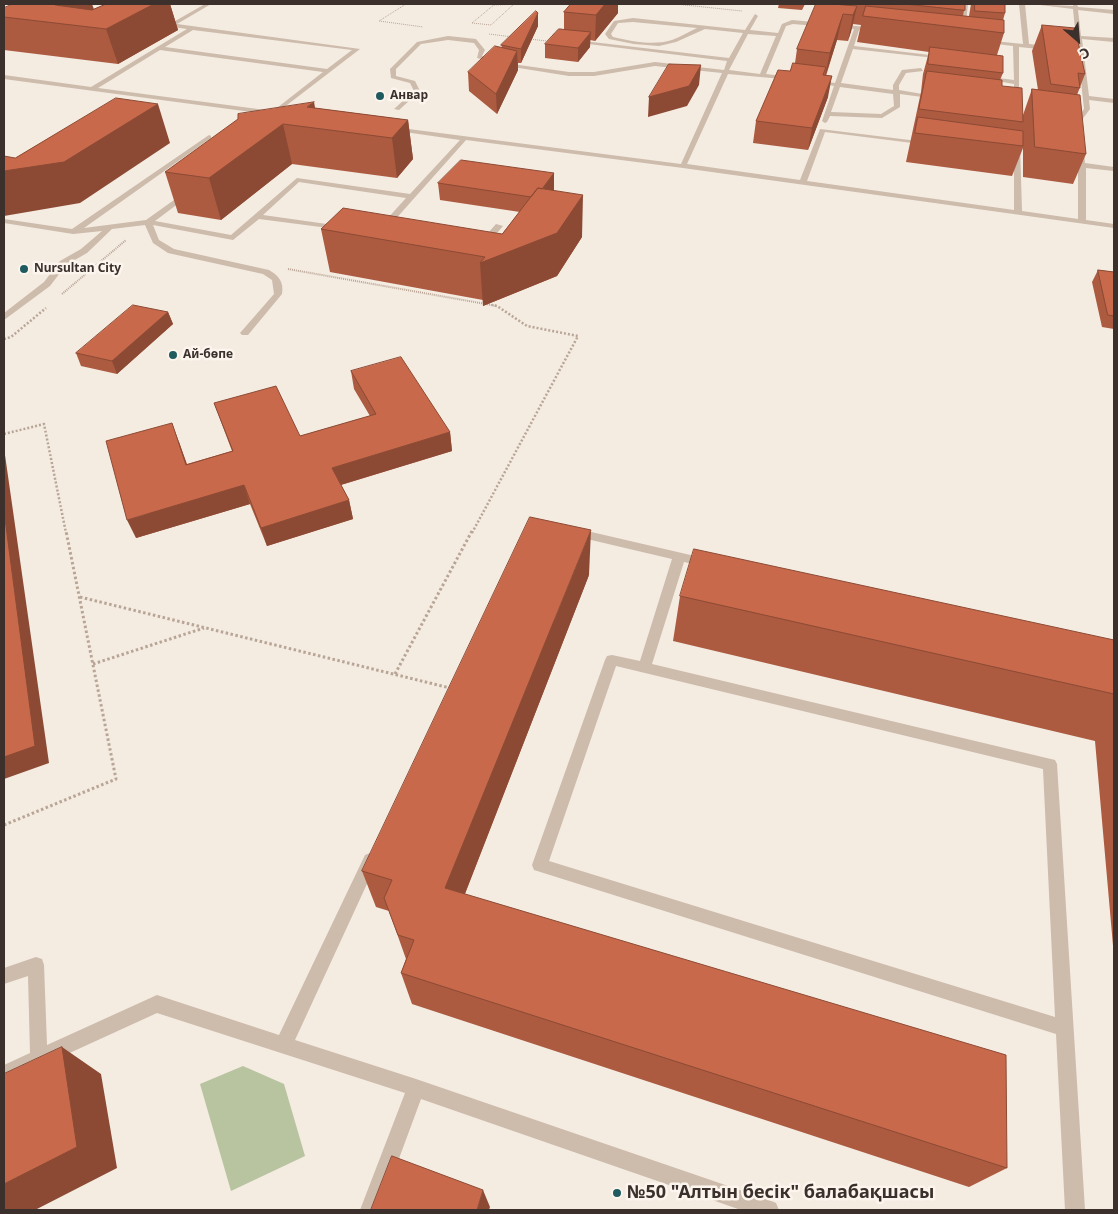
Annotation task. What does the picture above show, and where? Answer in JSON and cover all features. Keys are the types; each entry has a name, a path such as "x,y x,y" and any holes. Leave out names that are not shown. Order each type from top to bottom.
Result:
{"street":[{"path":"170,26 208,4"},
{"path":"962,39 966,4"},
{"path":"1022,4 1026,46"},
{"path":"1034,4 1075,6 1114,12"},
{"path":"1075,6 1087,108 1078,121 1082,165 1082,221"},
{"path":"683,166 727,73 731,60 755,16"},
{"path":"703,28 674,41 658,43 611,38 608,34 616,22 633,20 779,35"},
{"path":"762,76 784,25 792,22 886,31"},
{"path":"155,24 356,49 274,113"},
{"path":"92,89 192,28"},
{"path":"802,184 857,28"},
{"path":"1079,37 1114,40"},
{"path":"397,109 417,91 413,82 393,77 393,68 419,43 448,38 476,41 482,50 479,57 496,64 592,75 633,65 655,64 800,80"},
{"path":"562,41 731,60"},
{"path":"980,41 1080,51"},
{"path":"1007,106 1017,110 1016,45"},
{"path":"851,47 951,58"},
{"path":"159,48 329,70"},
{"path":"921,70 924,55"},
{"path":"1007,65 1016,66"},
{"path":"828,114 882,116 897,107 896,85 904,72 921,70 931,72"},
{"path":"4,77 289,115"},
{"path":"978,77 1016,82"},
{"path":"809,82 942,98"},
{"path":"1086,98 1114,101"},
{"path":"165,105 174,100"},
{"path":"1070,120 1078,121"},
{"path":"384,128 683,166 1114,226"},
{"path":"822,130 939,146"},
{"path":"73,232 210,138"},
{"path":"369,232 383,234 411,196 464,138"},
{"path":"1017,140 1018,213"},
{"path":"1008,156 1017,157"},
{"path":"1082,165 1114,169"},
{"path":"4,221 73,232 108,229 148,222 233,238 297,180 411,196"},
{"path":"148,222 195,187"},
{"path":"257,216 350,229"},
{"path":"148,222 156,241 171,252 240,265 266,272 276,278 279,286 278,294 245,333"},
{"path":"478,249 499,226"},
{"path":"4,317 46,284 63,263 84,251 108,229"},
{"path":"560,529 718,566"},
{"path":"645,666 679,556"},
{"path":"1064,1028 540,865 612,660 645,666 1050,764 1075,1210"},
{"path":"283,1045 375,849"},
{"path":"4,976 36,965 38,1058"},
{"path":"4,1074 157,1004 416,1088 769,1210"},
{"path":"370,1210 416,1088"}],"path":[{"path":"406,4 379,21 425,27"},
{"path":"514,4 512,6 490,24 472,23 495,4 512,6 522,4"},
{"path":"675,4 744,12"},
{"path":"528,39 547,41 558,28 564,30"},
{"path":"481,33 519,38"},
{"path":"56,299 148,222"},
{"path":"287,269 497,306 528,326 578,336 395,674"},
{"path":"4,339 11,337 49,305"},
{"path":"4,434 44,424 116,779 4,825"},
{"path":"80,597 450,688"},
{"path":"93,664 204,628"}],"green space":[{"path":"243,1066 284,1084 305,1156 231,1191 200,1084"}],"building":[{"path":"13,4 55,4 92,10 106,4 154,4 106,29 4,17 4,8"},
{"path":"571,4 605,4 596,15 564,12"},
{"path":"816,4 857,6 853,15 843,14 830,53 797,49"},
{"path":"905,4 965,4 965,10"},
{"path":"975,4 1005,4 1005,13 975,11"},
{"path":"866,6 1004,20 1004,33 863,16"},
{"path":"536,11 538,13 521,49 501,45"},
{"path":"1042,25 1075,28 1085,74 1078,73 1080,88 1051,84"},
{"path":"559,29 591,32 578,48 545,44"},
{"path":"495,46 517,51 496,94 468,72"},
{"path":"930,47 1003,56 1003,73 928,64"},
{"path":"793,63 826,67 823,75 832,76 812,128 756,121 778,70 790,71"},
{"path":"669,64 701,65 689,86 649,97"},
{"path":"927,71 1002,80 1002,86 1022,88 1023,122 919,109"},
{"path":"1032,89 1080,95 1086,154 1035,147"},
{"path":"116,98 158,104 64,162 4,171 4,156 15,158"},
{"path":"314,102 307,107 408,120 392,138 283,124 209,178 165,172 238,119 238,114"},
{"path":"918,117 1023,131 1023,146 915,133"},
{"path":"461,160 554,173 542,189 538,188 531,197 438,183"},
{"path":"538,188 583,195 557,233 480,263 485,257 321,229 343,208 502,234"},
{"path":"1098,270 1114,272 1114,316 1108,315"},
{"path":"133,305 168,312 112,361 76,353"},
{"path":"401,357 450,432 332,468 349,500 261,528 244,485 127,520 106,441 172,423 186,465 233,451 214,403 276,386 300,436 376,414 351,371"},
{"path":"4,511 35,746 4,757"},
{"path":"530,517 591,530 445,888 1006,1055 1007,1168 401,973 414,940 398,935 384,898 392,880 362,871"},
{"path":"694,549 1114,640 1114,694 680,596"},
{"path":"62,1047 77,1147 4,1184 4,1074"},
{"path":"392,1156 483,1190 477,1210 371,1210"}],"place":[{"name":"Анвар","path":"380,96"},
{"name":"Nursultan City","path":"24,269"},
{"name":"Ай-бөпе","path":"173,355"},
{"name":"№50 \"Алтын бесік\" балабақшасы","path":"617,1193"}]}
